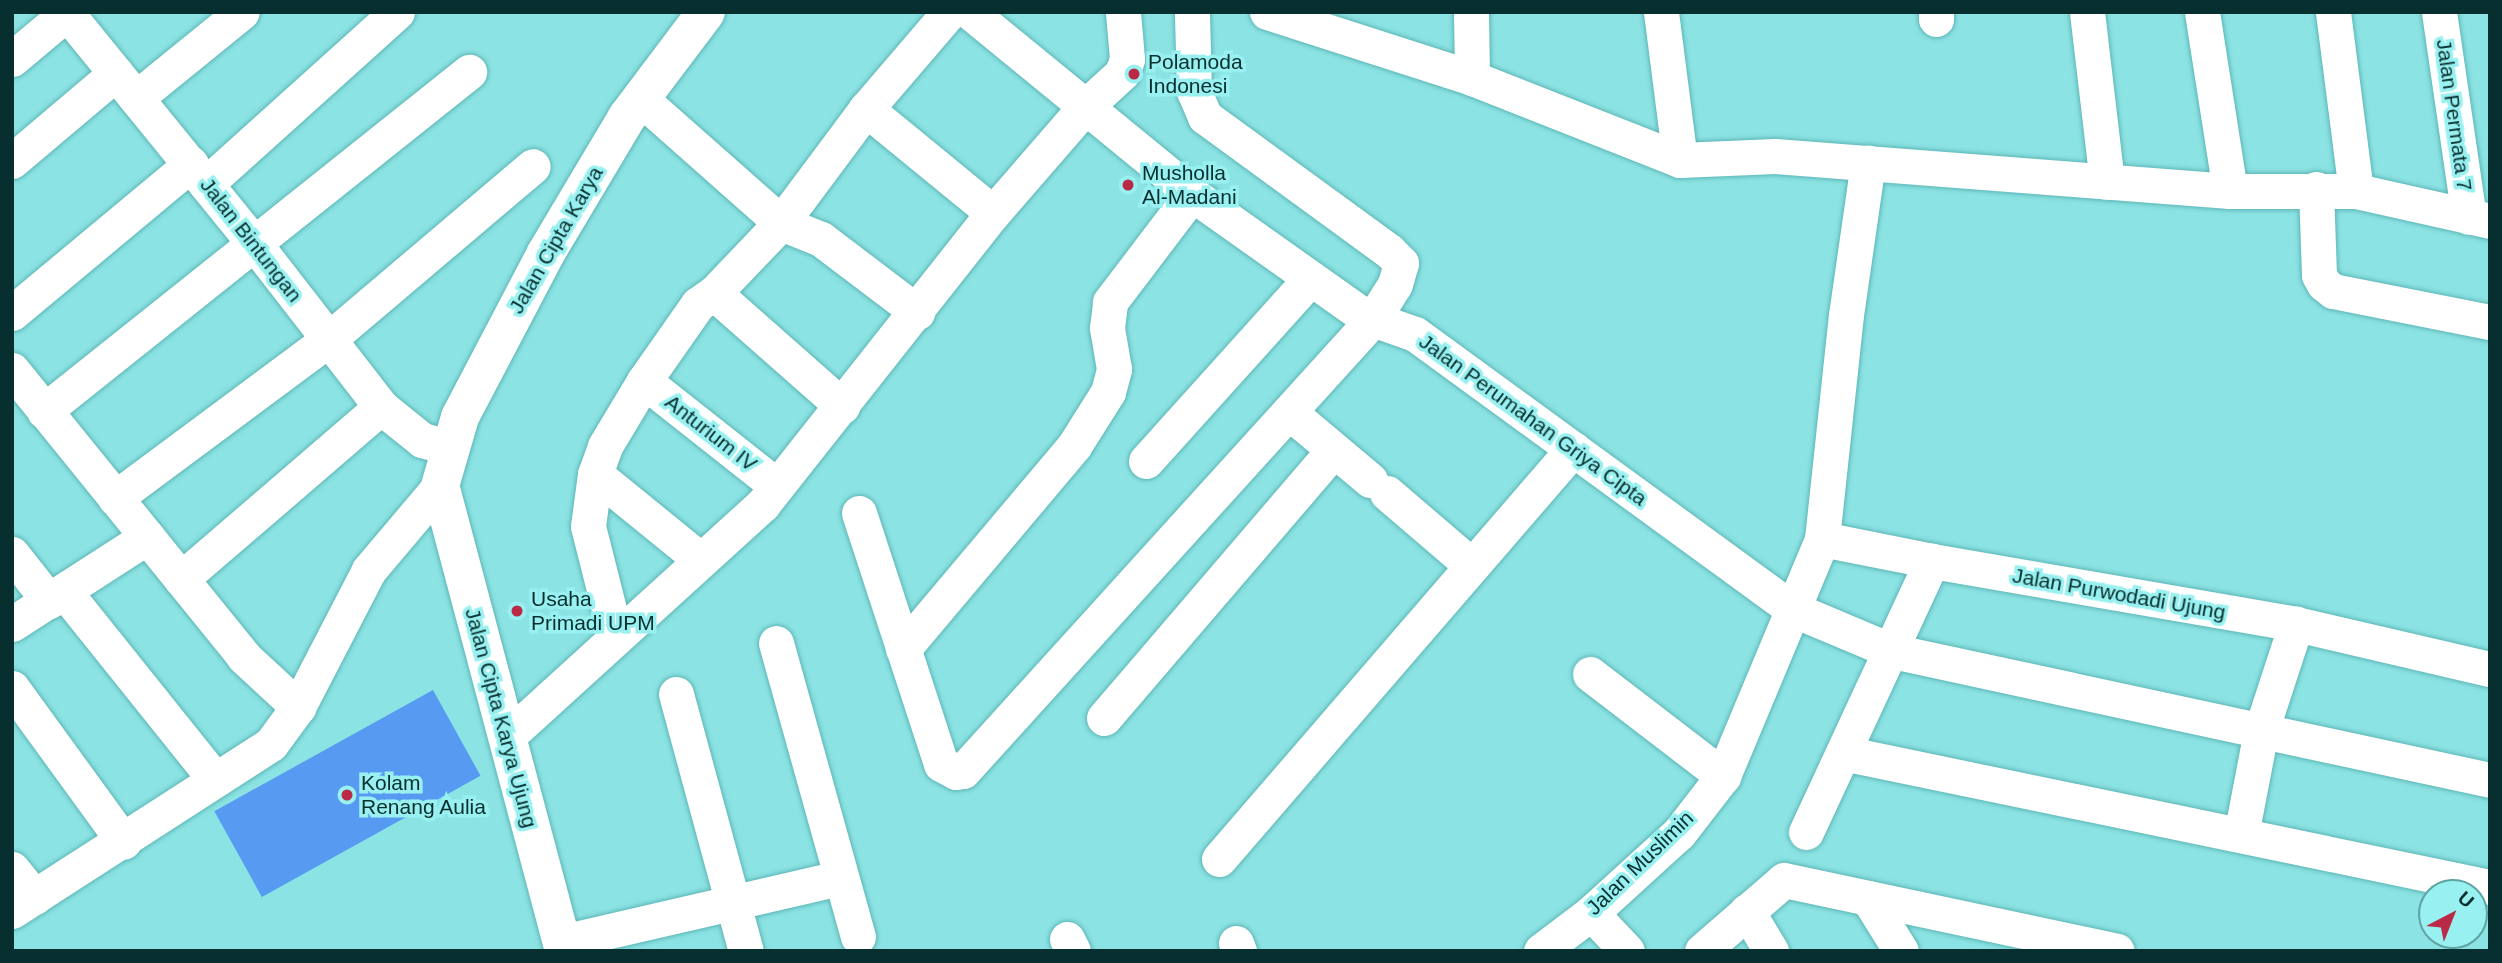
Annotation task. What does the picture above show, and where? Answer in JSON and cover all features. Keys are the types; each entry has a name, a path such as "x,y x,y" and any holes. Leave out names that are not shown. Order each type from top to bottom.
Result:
{"main road":[{"name":"Jalan Cipta Karya","path":"440,486 460,417 541,260 627,117 642,99 695,16"},
{"name":"Jalan Cipta Karya Ujung","path":"440,486 563,946"}],"street":[{"path":"12,161 242,12"},
{"path":"12,313 198,174 397,12"},
{"path":"616,637 588,526 595,474 605,446 644,381 698,304 714,293 781,223 866,109 949,12"},
{"name":"Jalan Perumahan Griya Cipta","path":"970,12 1192,194 1310,279 1373,319 1415,334 1792,609 1892,651 2490,780"},
{"path":"518,727 763,503 993,213 1084,108 1122,73 1127,59 1123,12"},
{"path":"859,513 941,764 956,772 963,771 1373,319 1395,284 1401,263 1389,251 1205,117 1194,91 1192,12"},
{"path":"1267,12 1363,28 1472,78 1680,160 1775,156 2230,191 2356,191 2479,219"},
{"path":"1471,12 1472,78"},
{"path":"1661,12 1680,160"},
{"path":"2087,12 2107,182"},
{"path":"2202,12 2230,191"},
{"path":"2333,12 2356,191"},
{"name":"Jalan Permata 7","path":"2439,12 2479,219"},
{"path":"12,59 67,13"},
{"name":"Jalan Bintungan","path":"67,13 254,243 381,407 422,440 451,448"},
{"path":"44,411 469,72"},
{"path":"642,99 781,223 821,239 917,312"},
{"path":"866,109 993,213"},
{"path":"1792,609 1822,538 1846,315 1868,163"},
{"path":"115,498 329,340 533,166"},
{"path":"2316,189 2319,275 2323,284 2333,291 2490,322"},
{"path":"903,649 1081,435 1108,392 1114,369 1107,328 1110,302 1192,194"},
{"path":"1146,461 1310,279"},
{"path":"714,293 842,406"},
{"path":"12,370 244,657 298,707"},
{"name":"Anturium IV","path":"644,381 777,486"},
{"path":"181,579 381,407"},
{"path":"1289,412 1471,565"},
{"path":"1219,859 1573,449"},
{"path":"1104,718 1334,450"},
{"path":"595,474 701,560"},
{"path":"12,869 24,904 124,842 214,778 271,744 298,707 369,570 440,486"},
{"path":"12,624 147,537"},
{"name":"Jalan Purwodadi Ujung","path":"1822,538 1932,561 2295,624 2490,669"},
{"path":"12,554 57,596 214,778"},
{"path":"1806,832 1932,561"},
{"name":"Jalan Muslimin","path":"1541,951 1591,912 1679,832 1723,776 1792,609"},
{"path":"2242,835 2261,731 2295,624"},
{"path":"776,643 858,937"},
{"path":"1590,674 1723,776"},
{"path":"12,688 124,842"},
{"path":"676,694 746,951"},
{"path":"1843,754 2490,887"},
{"path":"563,946 840,877"},
{"path":"1702,951 1784,880 2109,950"},
{"path":"1868,898 1901,951"},
{"path":"1747,911 1771,951"},
{"path":"1591,912 1627,951"}],"water":[{"name":"Kolam Renang Aulia","path":"433,690 481,776 262,897 214,811"}],"place":[{"name":"Polamoda Indonesi","path":"1134,74"},
{"name":"Musholla Al-Madani","path":"1128,185"},
{"name":"Usaha Primadi UPM","path":"517,611"},
{"name":"Kolam Renang Aulia","path":"347,795"}]}
